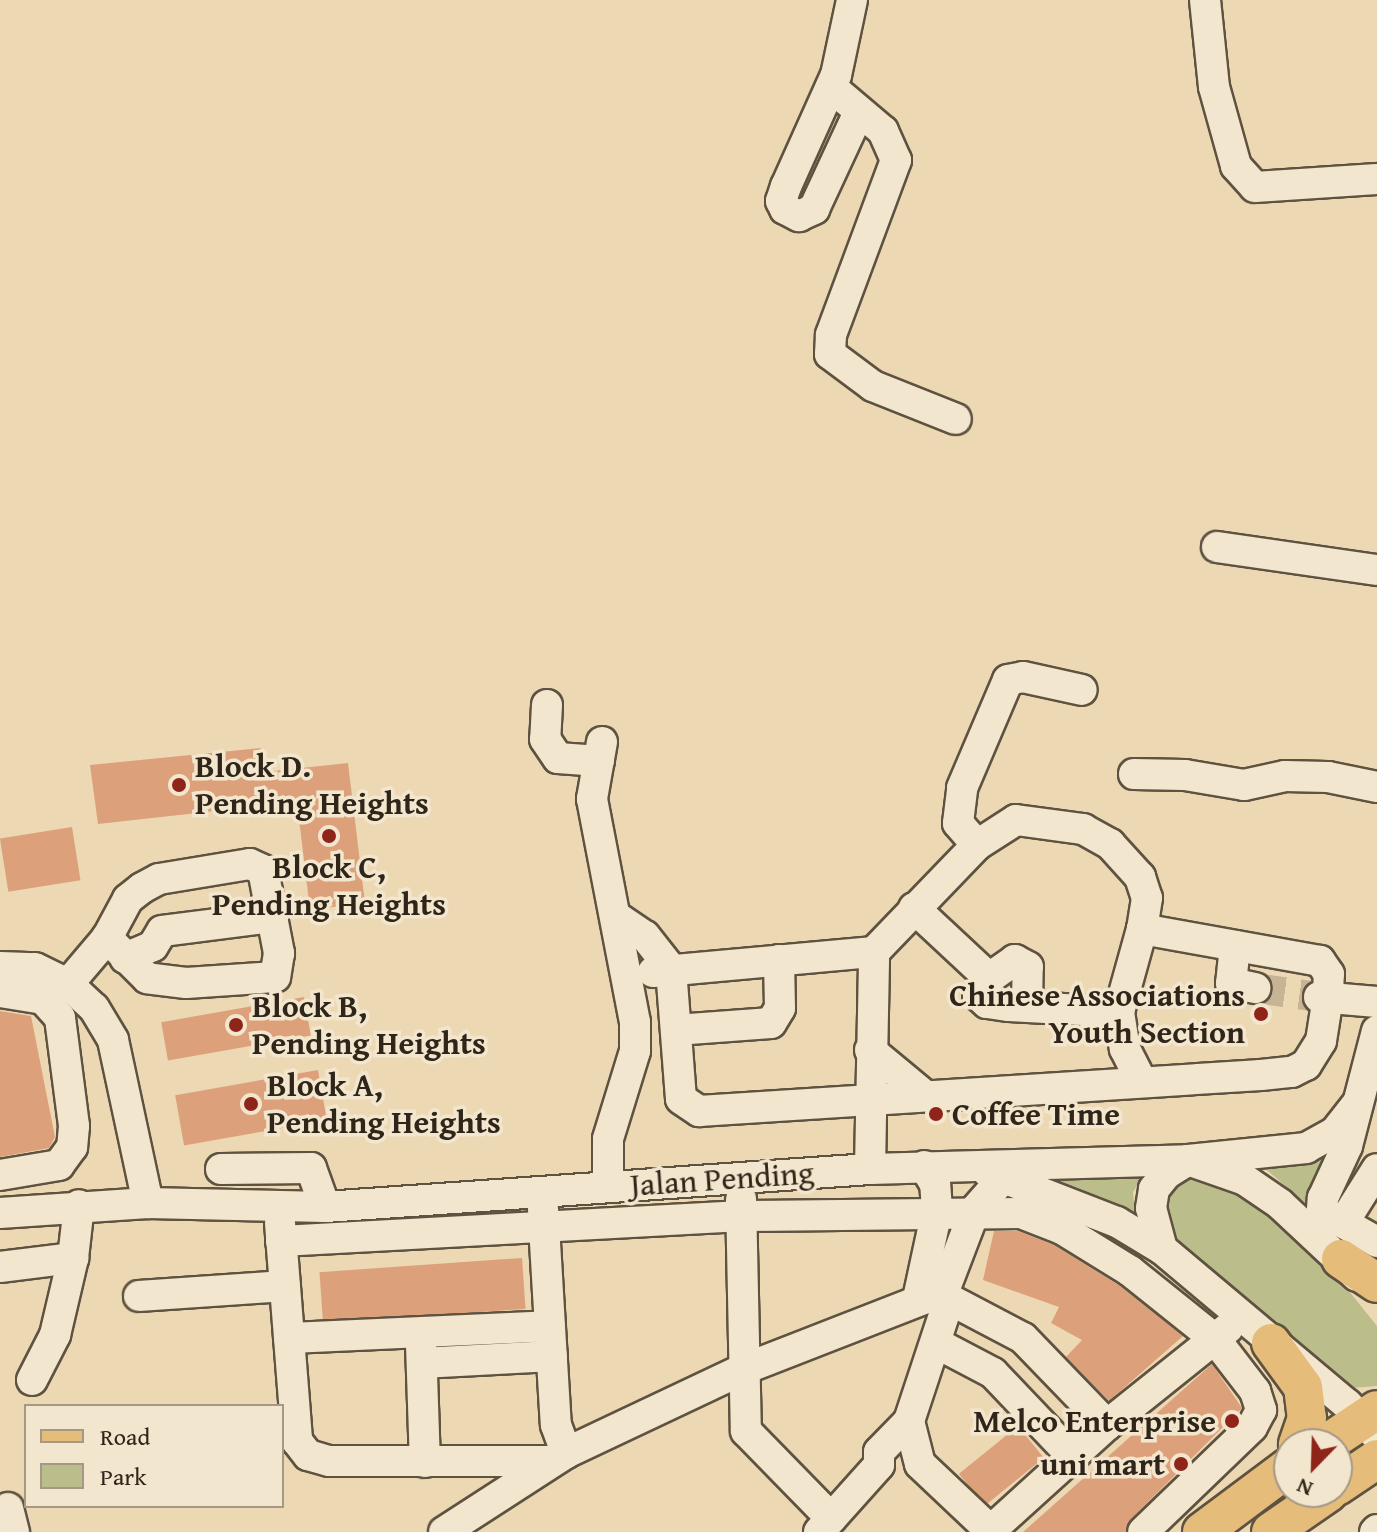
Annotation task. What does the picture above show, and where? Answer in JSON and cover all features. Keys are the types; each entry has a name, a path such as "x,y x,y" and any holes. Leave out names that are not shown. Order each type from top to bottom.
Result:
{"main road":[{"path":"1332,1232 1377,1283"},
{"path":"1271,1343 1303,1387 1307,1418 1304,1428"},
{"path":"1353,1431 1372,1422"},
{"path":"1353,1475 1377,1459"},
{"path":"1202,1532 1273,1475"},
{"path":"1271,1532 1306,1508"}],"street":[{"path":"852,0 831,87 786,186 781,201 785,209 799,216 814,209 859,112"},
{"path":"1205,0 1214,87 1236,166 1255,187 1377,179"},
{"path":"831,87 893,144 896,160 831,335 830,354 873,386 956,419"},
{"path":"1217,547 1377,570"},
{"path":"977,845 958,823 962,788 1008,680 1023,677 1082,690"},
{"path":"547,705 545,739 558,758 600,752 592,799 629,975 635,1051 608,1139 608,1187"},
{"path":"1134,774 1185,775 1244,785 1285,776 1377,787"},
{"path":"870,1169 868,1098 874,952 977,845 1016,820 1083,829 1110,844 1140,877 1147,898 1121,1023 1098,1084"},
{"path":"250,864 263,870 279,953 275,977 173,981 147,978 116,948 128,899 159,879 250,864"},
{"path":"914,908 989,978 978,995 987,1003 1027,1006 1121,1023"},
{"path":"615,916 645,936 671,969 681,1099 687,1108 1292,1072 1306,1065 1321,1041 1329,974 1320,961 1142,929"},
{"path":"68,984 116,948 153,946 162,931 273,917"},
{"path":"1235,946 1231,983 1255,988"},
{"path":"629,975 874,952"},
{"path":"676,1030 771,1023 780,1008 779,960"},
{"path":"0,967 35,968 68,984 94,1008 113,1040 148,1203"},
{"path":"0,992 43,999 60,1018 74,1126 72,1147 59,1165 0,1175"},
{"path":"1324,997 1377,1002"},
{"path":"1121,1023 1141,1081"},
{"path":"1377,1031 1364,1104 1332,1232 1377,1299"},
{"path":"870,1050 923,1094"},
{"path":"968,1164 1188,1160 1306,1148 1335,1132 1364,1104"},
{"path":"1188,1160 1245,1180 1332,1232 1377,1242"},
{"path":"1162,1249 1151,1208 1154,1189 1188,1160"},
{"name":"Jalan Pending","path":"0,1213 79,1205 148,1203 325,1207 968,1164 1117,1222 1162,1249 1271,1343 1372,1422"},
{"path":"740,1177 746,1431 825,1525 879,1465 879,1452 909,1421 936,1343 937,1210 935,1184 924,1166"},
{"path":"221,1169 311,1168 325,1207"},
{"path":"1332,1232 1377,1169"},
{"path":"444,1532 559,1457 744,1369 936,1296 975,1210 1003,1178"},
{"path":"543,1194 559,1457"},
{"path":"32,1380 55,1335 73,1258 79,1205"},
{"path":"278,1208 297,1441 308,1455 329,1461 425,1462 559,1457"},
{"path":"281,1241 742,1216 937,1210 1021,1213 1062,1229 1130,1271 1215,1339 1255,1391 1261,1410 1252,1427 1143,1532"},
{"path":"0,1267 73,1258"},
{"path":"139,1296 285,1286"},
{"path":"936,1296 1023,1338 1107,1425"},
{"path":"909,1421 912,1448 931,1478 991,1531 1107,1425 1242,1317"},
{"path":"289,1338 550,1326"},
{"path":"421,1333 425,1462"},
{"path":"936,1343 993,1373 1073,1457"},
{"path":"422,1363 552,1356"},
{"path":"879,1465 931,1478"}],"green space":[{"path":"1337,1147 1311,1208 1261,1165"},
{"path":"1032,1175 1143,1177 1133,1192 1135,1215"},
{"path":"1184,1178 1213,1180 1254,1203 1328,1265 1377,1326 1377,1386 1351,1388 1185,1251 1168,1231 1162,1213 1169,1191"}],"building":[{"path":"261,748 264,772 348,763 365,903 310,910 297,802 98,824 90,765"},
{"path":"72,827 80,880 8,892 0,838"},
{"name":"Block B, Pending Heights","path":"304,997 311,1035 168,1061 161,1022"},
{"path":"0,1011 31,1016 55,1137 49,1148 0,1157"},
{"name":"Block A, Pending Heights","path":"318,1070 327,1120 184,1145 175,1095"},
{"path":"994,1231 1018,1231 1054,1245 1120,1286 1183,1336 1109,1401 1066,1357 1082,1340 1051,1323 1059,1307 983,1280"},
{"path":"522,1258 526,1309 323,1323 319,1272"},
{"path":"1212,1364 1242,1408 1131,1519 1126,1532 1023,1532"},
{"path":"1018,1426 1044,1458 985,1506 959,1474"}],"tunnel":[{"path":"1255,988 1319,997"}],"place":[{"name":"Block D. Pending Heights","path":"179,785"},
{"name":"Block C, Pending Heights","path":"329,836"},
{"name":"Chinese Associations Youth Section","path":"1261,1014"},
{"name":"Block B, Pending Heights","path":"236,1025"},
{"name":"Block A, Pending Heights","path":"251,1104"},
{"name":"Coffee Time","path":"936,1114"},
{"name":"Melco Enterprise","path":"1232,1421"},
{"name":"uni mart","path":"1181,1464"}]}
